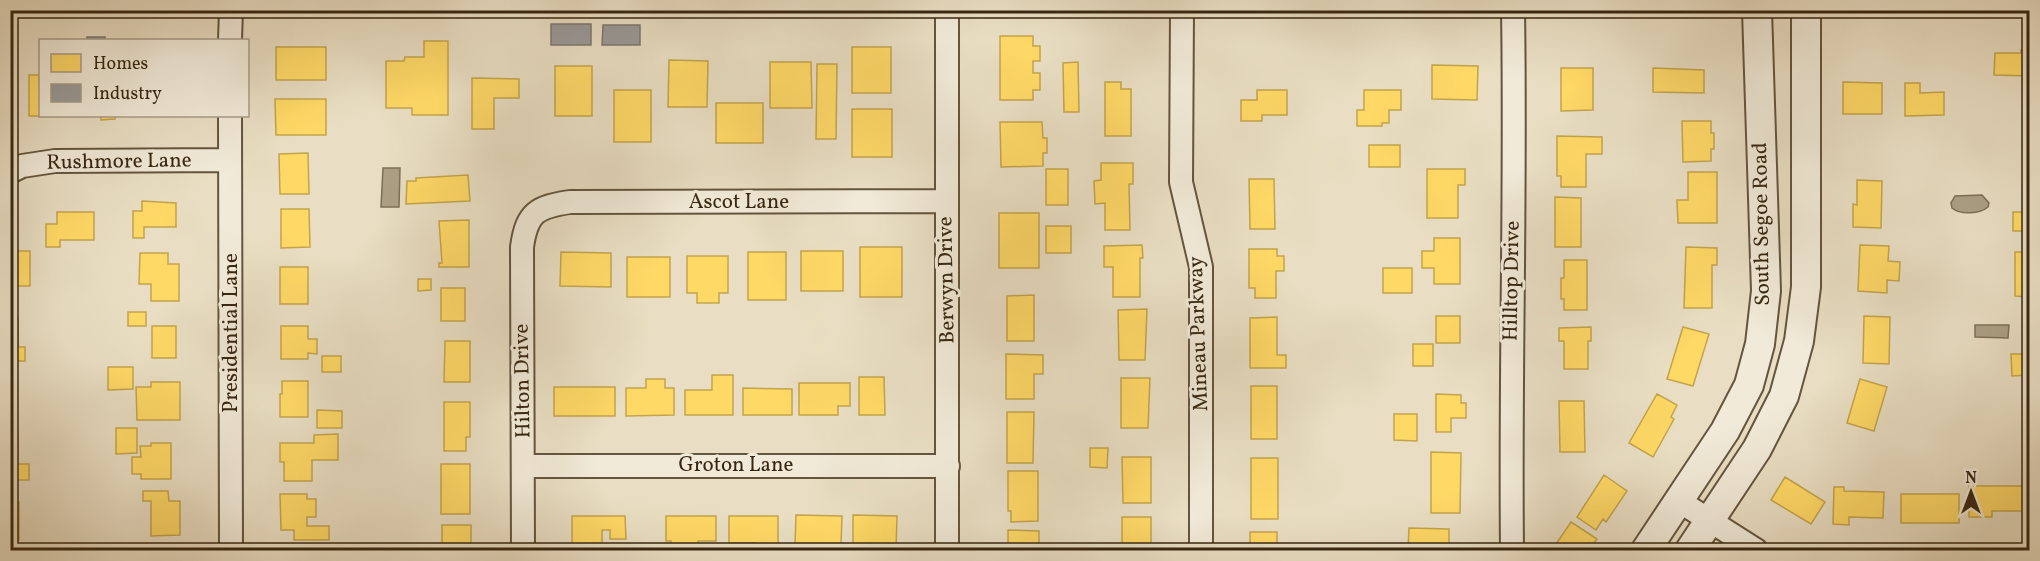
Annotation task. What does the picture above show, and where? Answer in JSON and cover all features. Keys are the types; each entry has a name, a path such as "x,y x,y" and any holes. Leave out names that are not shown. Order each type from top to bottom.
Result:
{"street":[{"path":"231,10 231,39"},
{"name":"Berwyn Drive","path":"946,10 947,550"},
{"name":"Mineau Parkway","path":"1182,10 1181,182 1201,267 1201,550"},
{"name":"Hilltop Drive","path":"1512,550 1513,10"},
{"name":"South Segoe Road","path":"1646,550 1725,431 1749,386 1760,344 1767,291 1757,10"},
{"name":"South Segoe Road","path":"1690,550 1757,448 1784,396 1799,341 1806,287 1806,10"},
{"name":"Presidential Lane","path":"230,117 231,550"},
{"name":"Rushmore Lane","path":"10,172 22,166 55,161 229,160"},
{"name":"Ascot Lane","path":"534,214 547,206 570,202 946,201"},
{"name":"Hilton Drive","path":"523,550 522,247 525,230 534,214"},
{"name":"Groton Lane","path":"524,466 948,466"},
{"path":"1679,501 1756,550"}],"shaded area":[{"path":"383,168 400,168 399,207 381,207"},
{"path":"1982,195 1989,203 1984,209 1965,213 1952,208 1951,203 1955,196"},
{"path":"1975,325 2009,325 2008,338 1975,337"}],"building: Homes":[{"path":"1000,36 1033,36 1033,46 1040,46 1040,61 1033,61 1033,73 1040,73 1040,90 1033,90 1033,100 1000,100"},
{"path":"424,41 448,41 448,115 412,115 412,108 386,108 386,61 404,61 405,57 424,57"},
{"path":"276,47 326,47 326,80 276,80"},
{"path":"852,47 891,47 891,93 852,93"},
{"path":"2021,50 2030,50 2030,76 1994,75 1995,53 2021,53"},
{"path":"669,60 708,61 707,107 668,107"},
{"path":"770,62 811,62 812,108 770,108"},
{"path":"1078,62 1079,112 1064,112 1063,63"},
{"path":"817,64 837,64 836,139 816,139"},
{"path":"1432,65 1478,66 1477,100 1432,99"},
{"path":"555,66 592,66 592,116 555,116"},
{"path":"1561,68 1593,68 1593,110 1561,111"},
{"path":"1653,68 1704,70 1704,93 1653,92"},
{"path":"29,75 39,75 39,116 29,116"},
{"path":"472,78 519,79 519,98 494,98 494,129 472,129"},
{"path":"1105,82 1121,82 1121,89 1131,89 1131,136 1105,136"},
{"path":"1843,82 1882,83 1882,114 1843,114"},
{"path":"1905,83 1920,83 1920,93 1944,92 1944,115 1905,116"},
{"path":"614,90 651,90 651,142 614,142"},
{"path":"1257,90 1287,90 1287,115 1262,115 1262,121 1241,121 1241,100 1257,100"},
{"path":"1364,90 1401,90 1401,110 1389,110 1389,123 1382,123 1382,126 1357,126 1357,110 1364,110"},
{"path":"275,99 326,99 326,135 276,135"},
{"path":"716,103 763,103 763,143 716,143"},
{"path":"852,109 892,109 892,157 852,157"},
{"path":"101,117 115,117 115,119 101,120"},
{"path":"1682,121 1711,121 1714,149 1711,149 1711,161 1683,162"},
{"path":"1000,122 1042,122 1043,138 1047,138 1047,153 1043,153 1043,166 1001,167"},
{"path":"1557,136 1602,137 1602,154 1586,154 1586,187 1561,187 1561,176 1557,176"},
{"path":"1369,145 1400,145 1400,167 1369,167"},
{"path":"308,153 309,194 280,194 279,154"},
{"path":"1101,163 1133,163 1133,184 1129,184 1130,230 1105,230 1105,203 1095,204 1094,181 1101,180"},
{"path":"1046,169 1068,169 1068,205 1046,205"},
{"path":"1427,169 1465,169 1465,185 1458,185 1458,218 1427,218"},
{"path":"1688,172 1717,172 1717,223 1678,223 1677,200 1688,200"},
{"path":"468,175 470,201 406,204 407,181 416,181 416,178"},
{"path":"1249,179 1274,179 1275,229 1250,229"},
{"path":"1857,180 1882,181 1881,228 1853,227 1853,204 1857,205"},
{"path":"2024,186 2030,186 2030,231 2013,231 2013,212 2027,212"},
{"path":"1555,197 1581,198 1581,247 1555,247"},
{"path":"142,201 176,203 176,227 144,227 144,238 133,238 133,211 142,211"},
{"path":"281,209 309,209 310,247 281,248"},
{"path":"57,212 94,212 94,240 60,240 60,247 46,247 46,224 57,224"},
{"path":"999,213 1039,213 1039,268 999,268"},
{"path":"469,220 469,267 439,267 439,263 442,263 439,221"},
{"path":"1046,226 1071,226 1071,253 1046,253"},
{"path":"1434,238 1460,238 1460,284 1434,284 1434,268 1422,268 1422,251 1434,251"},
{"path":"1142,245 1140,297 1113,297 1113,267 1104,267 1104,246"},
{"path":"1860,245 1889,246 1888,261 1900,262 1899,281 1887,280 1887,293 1858,291"},
{"path":"860,247 902,247 902,297 860,297"},
{"path":"1686,247 1717,248 1717,265 1712,265 1712,308 1684,308"},
{"path":"1249,249 1277,249 1277,256 1284,256 1284,271 1276,271 1276,298 1255,298 1255,288 1249,288"},
{"path":"10,251 30,251 30,286 10,286"},
{"path":"801,251 843,251 843,291 801,291"},
{"path":"561,252 611,253 611,287 560,286"},
{"path":"748,252 786,252 786,300 748,300"},
{"path":"2015,252 2030,252 2030,297 2015,296"},
{"path":"140,253 168,253 168,264 179,264 179,301 151,301 151,284 139,284"},
{"path":"687,256 728,256 728,293 719,293 719,303 697,303 697,293 687,293"},
{"path":"627,257 670,257 670,297 627,297"},
{"path":"1564,260 1587,260 1587,310 1564,310 1564,299 1561,299 1561,278 1564,278"},
{"path":"280,267 308,267 308,304 280,304"},
{"path":"1383,268 1412,268 1412,293 1383,293"},
{"path":"418,279 431,279 431,290 418,291"},
{"path":"441,288 465,288 465,321 441,321"},
{"path":"1034,295 1034,341 1007,341 1007,296"},
{"path":"1147,309 1145,360 1119,360 1118,310"},
{"path":"128,312 146,312 146,326 128,326"},
{"path":"2025,314 2030,314 2030,375 2012,376 2011,354 2026,354"},
{"path":"1436,316 1460,316 1460,343 1436,343"},
{"path":"1864,316 1890,317 1889,364 1863,363"},
{"path":"10,317 18,317 18,347 25,347 25,361 10,361"},
{"path":"1277,317 1277,355 1286,355 1286,368 1250,368 1250,318"},
{"path":"152,326 176,326 176,358 152,358"},
{"path":"281,326 308,326 308,339 317,339 317,354 308,353 308,359 281,359"},
{"path":"1591,327 1591,341 1588,341 1588,369 1564,369 1564,341 1559,341 1559,328"},
{"path":"1683,327 1709,334 1693,386 1667,379"},
{"path":"445,341 470,341 470,382 444,382"},
{"path":"1413,344 1433,344 1433,366 1413,366"},
{"path":"1006,354 1043,355 1043,374 1034,374 1034,399 1006,399"},
{"path":"322,356 341,356 341,372 322,372"},
{"path":"108,367 133,367 133,389 108,390"},
{"path":"10,374 17,374 17,421 10,421"},
{"path":"712,375 733,375 733,415 685,415 685,390 712,390"},
{"path":"859,377 884,377 885,415 859,415"},
{"path":"1121,378 1150,378 1148,428 1121,428"},
{"path":"646,379 665,379 665,388 674,388 674,415 626,416 626,388 646,388"},
{"path":"1860,379 1887,387 1874,431 1847,423"},
{"path":"282,381 308,381 308,417 280,417"},
{"path":"151,382 180,382 180,420 137,420 136,387 151,387"},
{"path":"799,383 850,383 850,406 838,406 838,415 799,415"},
{"path":"1251,386 1277,386 1277,439 1251,439"},
{"path":"554,387 615,387 615,416 554,416"},
{"path":"743,388 792,389 792,415 743,415"},
{"path":"1436,394 1461,395 1461,403 1466,403 1466,418 1451,418 1451,432 1436,432"},
{"path":"1657,394 1677,405 1671,417 1674,419 1653,457 1629,443"},
{"path":"1559,401 1584,401 1585,452 1560,452"},
{"path":"444,402 470,402 470,437 466,437 466,451 444,451"},
{"path":"317,410 342,411 342,428 317,428"},
{"path":"1007,412 1034,412 1033,463 1007,463"},
{"path":"1394,414 1417,414 1417,441 1394,440"},
{"path":"116,428 137,428 137,453 116,454"},
{"path":"10,432 18,432 18,464 29,464 29,480 10,480"},
{"path":"338,434 338,460 312,460 312,481 284,481 284,462 280,462 280,443 314,443 314,435"},
{"path":"151,443 171,443 171,479 141,479 141,474 132,474 132,457 141,457 140,446 151,446"},
{"path":"1090,448 1108,448 1107,468 1090,467"},
{"path":"1431,452 1461,453 1460,513 1431,513"},
{"path":"1122,457 1151,457 1151,503 1123,503"},
{"path":"1251,458 1278,458 1278,519 1251,519"},
{"path":"441,464 470,464 470,514 441,514"},
{"path":"1008,471 1038,471 1038,521 1011,522 1011,511 1008,511"},
{"path":"1604,475 1627,491 1606,522 1603,519 1596,530 1577,517"},
{"path":"1785,477 1825,502 1811,524 1771,500"},
{"path":"1969,486 2025,486 2025,511 1992,511 1992,517 1969,517"},
{"path":"1834,487 1844,487 1844,491 1884,492 1883,518 1849,517 1849,525 1833,524"},
{"path":"143,491 168,491 169,501 180,501 180,535 151,536 151,501 143,501"},
{"path":"280,494 307,494 307,499 316,499 316,517 307,517 307,526 329,526 329,540 294,540 294,530 281,530"},
{"path":"1901,494 1959,494 1959,523 1901,523"},
{"path":"10,502 19,502 19,540 10,540"},
{"path":"796,515 842,516 841,545 795,544"},
{"path":"853,515 897,516 896,550 879,550 879,544 871,544 871,550 853,550"},
{"path":"572,516 625,516 626,539 610,539 610,530 602,530 602,546 598,546 598,550 572,550"},
{"path":"666,516 716,516 716,541 698,541 698,550 671,550 671,541 666,541"},
{"path":"729,516 778,516 778,550 755,550 755,543 729,543"},
{"path":"1122,517 1151,517 1151,550 1122,550"},
{"path":"1571,522 1597,539 1589,550 1552,550"},
{"path":"442,525 471,525 471,545 474,545 474,550 442,550"},
{"path":"1409,528 1449,529 1449,548 1462,548 1462,550 1408,549"},
{"path":"1008,530 1039,531 1039,550 1008,548"},
{"path":"1250,532 1277,532 1277,550 1250,550"}],"building: Industry":[{"path":"551,24 591,24 591,45 551,45"},
{"path":"603,25 640,25 640,45 602,45"},
{"path":"87,37 105,37 105,39 87,39"}]}
